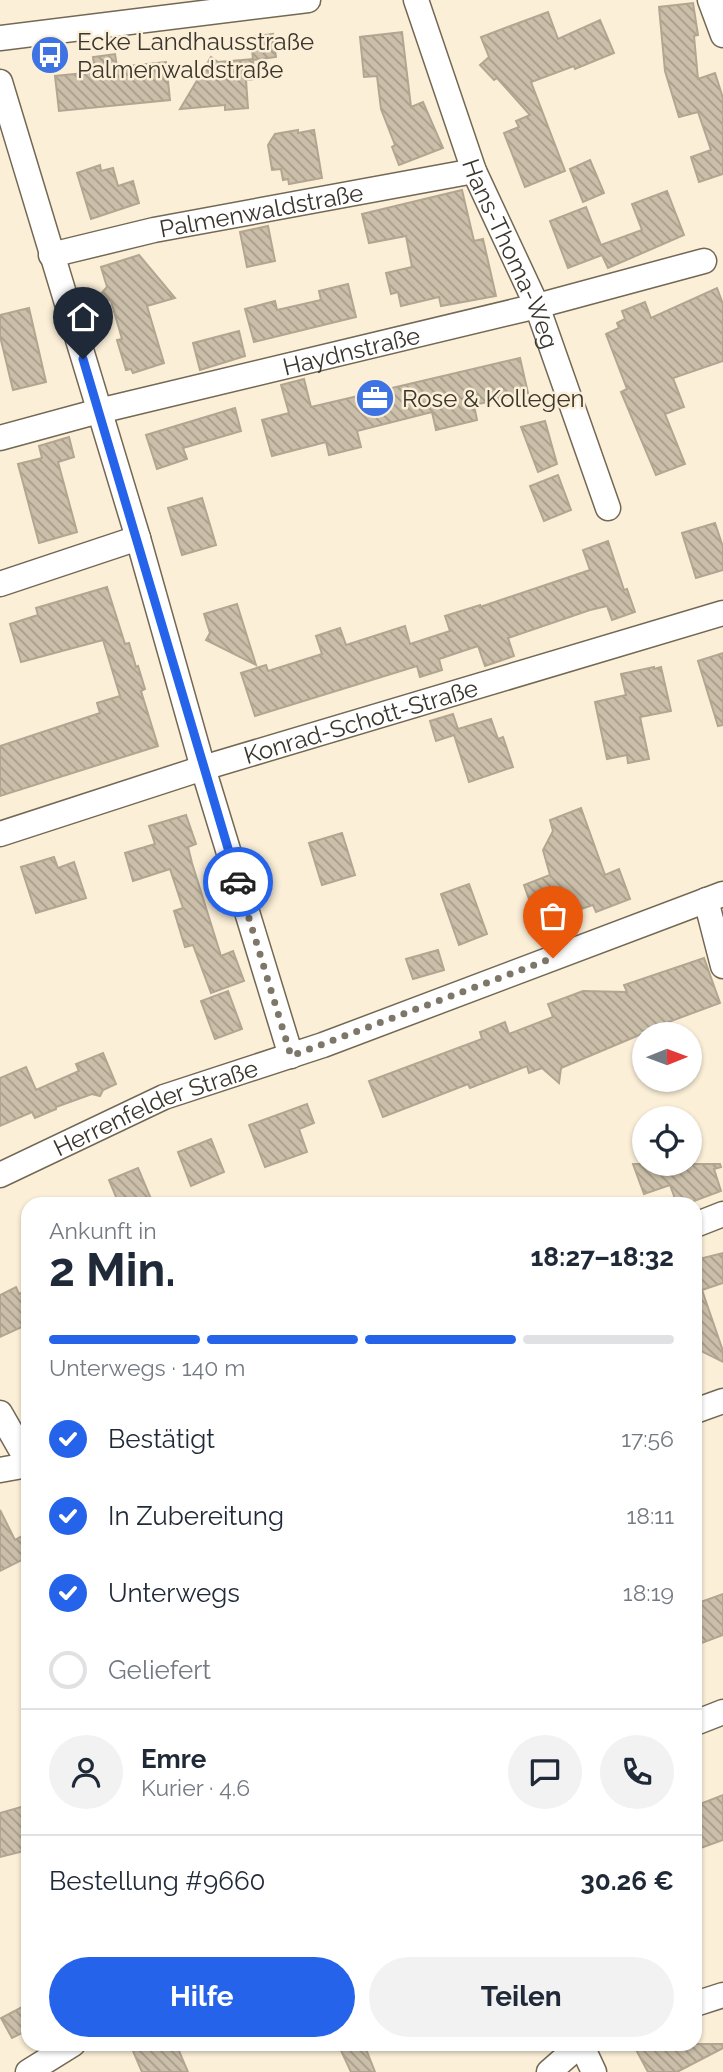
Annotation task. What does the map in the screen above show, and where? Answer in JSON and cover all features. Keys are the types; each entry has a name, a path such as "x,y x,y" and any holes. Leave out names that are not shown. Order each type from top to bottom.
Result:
{"street":[{"path":"0,37 308,0"},
{"name":"Hans-Thoma-Weg","path":"416,0 474,171 537,306 608,508"},
{"path":"710,0 723,35"},
{"path":"0,82 291,1056"},
{"name":"Palmenwaldstraße","path":"51,255 154,230 474,171"},
{"name":"Haydnstraße","path":"0,439 99,411 537,306 704,261"},
{"path":"0,584 138,538"},
{"name":"Konrad-Schott-Straße","path":"0,834 203,768 723,613"},
{"name":"Herrenfelder Straße","path":"0,1175 164,1097 291,1056 715,897 723,966"},
{"path":"702,1222 723,1214"},
{"path":"702,1408 723,1401"},
{"path":"0,1413 21,1450"},
{"path":"0,1470 21,1465"},
{"path":"702,1720 723,1712"},
{"path":"702,2002 723,1994"},
{"path":"28,2072 62,2051"},
{"path":"549,2072 573,2051"},
{"path":"584,2051 594,2072"}],"building":[{"path":"693,3 698,35 694,36 698,79 715,73 723,98 723,174 699,182 691,157 711,150 698,112 679,117 665,71 659,7"},
{"path":"548,12 558,39 600,20 614,53 575,69 574,66 531,82 565,171 525,187 504,133 519,127 516,121 530,115 497,78 494,80 480,65 489,57 481,37"},
{"path":"402,32 411,107 423,102 443,148 399,165 392,147 395,145 381,109 377,76 364,77 360,37"},
{"path":"273,34 276,57 253,60 251,37"},
{"path":"115,54 117,67 166,62 170,100 59,111 55,76 95,72 93,57"},
{"path":"211,57 218,62 253,59 254,79 246,80 248,108 225,110 225,105 180,109"},
{"path":"298,130 298,133 314,130 322,178 289,184 288,179 283,180 281,169 272,170 268,145 275,134"},
{"path":"590,160 604,193 583,202 570,169"},
{"path":"100,165 101,171 113,168 118,186 133,181 139,203 91,219 77,173"},
{"path":"462,190 474,241 483,239 496,296 441,306 439,297 401,306 398,292 391,294 386,273 412,267 406,236 369,243 362,214"},
{"path":"667,191 684,235 608,268 602,255 568,268 550,221 586,207 601,245 642,230 632,204"},
{"path":"268,226 275,261 247,267 240,232"},
{"path":"139,255 175,298 147,306 164,363 133,373 131,369 126,370 117,340 122,339 111,301 100,295 107,287 101,267"},
{"path":"348,284 356,317 254,342 245,309 275,301 277,310 321,300 319,291"},
{"path":"717,288 723,304 723,361 673,378 684,407 665,414 685,464 656,475 621,392 627,389 606,334 619,328 617,323 625,319 622,311 645,302 651,318"},
{"path":"29,308 46,382 13,390 0,336 0,315"},
{"path":"239,331 245,356 200,370 193,343"},
{"path":"520,358 528,393 474,405 477,420 436,430 432,412 357,431 361,447 329,455 326,442 272,456 262,420 289,413 281,385 304,379 311,407"},
{"path":"235,408 241,431 183,448 187,459 157,469 146,435"},
{"path":"545,421 557,464 538,472 521,427"},
{"path":"69,437 74,457 58,462 77,532 39,543 18,464 42,458 39,446"},
{"path":"558,475 571,510 544,521 530,486"},
{"path":"202,498 216,545 182,555 168,508"},
{"path":"715,523 723,547 723,570 696,578 682,533"},
{"path":"608,541 624,590 627,589 635,612 612,620 607,606 590,610 508,638 514,656 485,666 478,646 439,659 442,670 420,677 417,666 255,716 241,673 266,665 268,671 322,654 316,636 340,628 346,645 405,626 410,644 450,631 445,616 590,570 583,550"},
{"path":"107,587 125,644 129,643 136,667 138,666 145,689 141,691 158,746 0,796 0,746 100,713 97,703 120,696 103,640 21,662 10,624 38,615 36,608"},
{"path":"237,604 256,665 206,640 210,633 204,614"},
{"path":"723,653 723,725 718,726 698,661"},
{"path":"661,667 671,711 640,717 649,759 628,763 627,755 607,759 595,702 626,695 621,674"},
{"path":"453,714 458,729 491,719 498,739 503,737 513,767 469,782 454,735 436,741 430,721"},
{"path":"581,808 605,875 619,869 630,899 596,912 593,905 578,910 577,905 536,919 524,885 550,875 543,850 553,831 550,820"},
{"path":"186,815 196,844 188,847 221,956 233,951 244,981 211,993 193,945 185,947 174,911 183,908 170,869 133,881 125,853 155,844 149,826"},
{"path":"342,833 355,875 322,885 309,843"},
{"path":"54,857 58,868 74,862 86,898 36,913 21,867"},
{"path":"469,884 487,934 459,945 441,894"},
{"path":"438,950 444,970 413,979 406,959"},
{"path":"704,958 720,1003 668,1022 632,1022 632,1038 561,1068 559,1083 542,1068 529,1073 527,1066 470,1088 468,1084 383,1117 369,1081 482,1039 480,1032 505,1022 509,1034 553,1017 548,1004 583,991 627,992 624,985"},
{"path":"228,991 242,1029 215,1039 201,1001"},
{"path":"103,1053 116,1084 103,1090 100,1096 92,1094 35,1118 32,1112 0,1126 0,1078 26,1067 36,1090 79,1071 76,1064"},
{"path":"307,1104 314,1123 299,1129 307,1152 265,1167 249,1125"},
{"path":"211,1139 224,1172 191,1186 178,1152"},
{"path":"702,1164 720,1164 721,1167 714,1169 721,1191 702,1198 674,1197 670,1185 644,1194 637,1176 702,1176"},
{"path":"138,1168 150,1197 116,1197 109,1180"},
{"path":"723,1253 723,1283 702,1290 702,1258"},
{"path":"16,1287 19,1294 21,1293 21,1327 0,1337 0,1295"},
{"path":"702,1290 723,1351 723,1362 702,1352"},
{"path":"0,1510 15,1540 21,1537 21,1560 0,1571"},
{"path":"723,1594 723,1635 702,1643 702,1602"},
{"path":"723,1795 723,1840 702,1848 702,1803"},
{"path":"21,1807 21,1852 0,1857 0,1813"},
{"path":"21,2008 21,2034 12,2038 1,2018"},
{"path":"702,2044 723,2044 723,2048 677,2072 648,2072 637,2051 702,2051"},
{"path":"133,2051 179,2051 188,2072 142,2072"},
{"path":"341,2051 367,2051 375,2072 351,2072"}],"way so far":[{"path":"238,882 291,1056 553,958"}],"place":[{"name":"Ecke Landhausstraße Palmenwaldstraße","path":"50,55"},
{"name":"Rose & Kollegen","path":"375,398"}],"route":[{"path":"83,359 238,882"}]}
